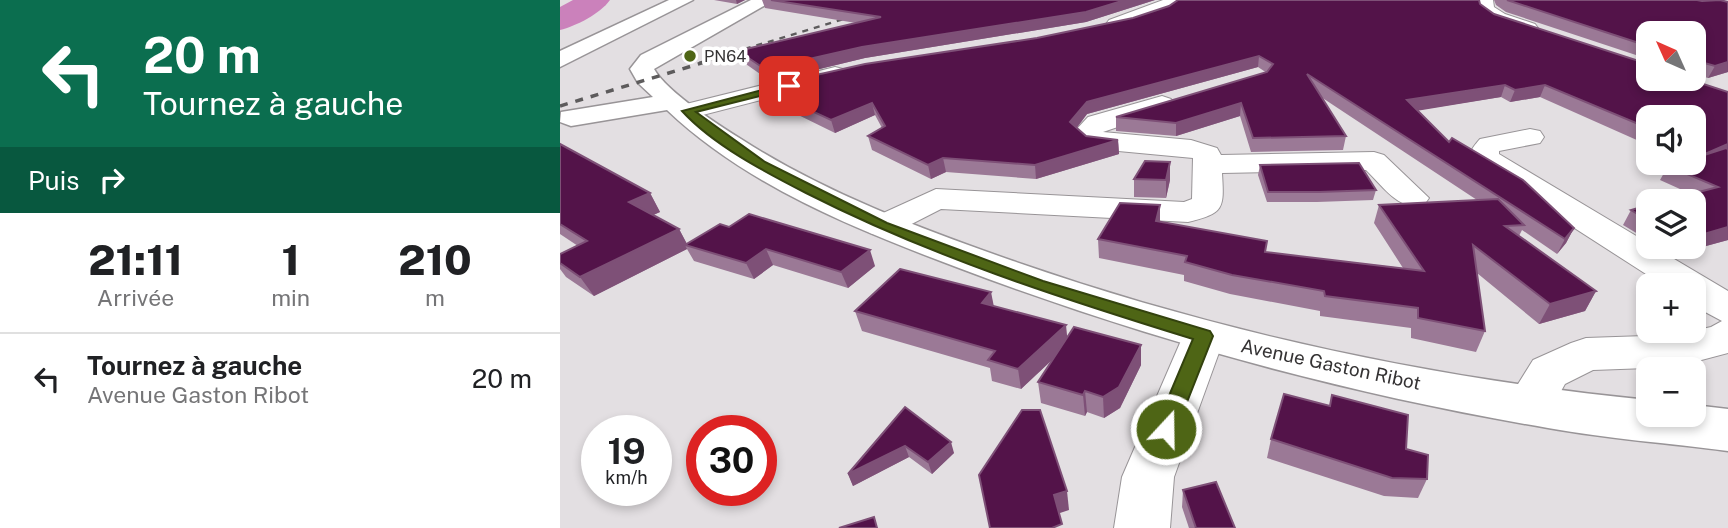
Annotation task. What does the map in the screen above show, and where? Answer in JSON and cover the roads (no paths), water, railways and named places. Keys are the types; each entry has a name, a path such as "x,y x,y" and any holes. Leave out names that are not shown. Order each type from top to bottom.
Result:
{"street":[{"path":"560,60 684,0"},
{"path":"672,100 642,69 649,60 765,0"},
{"path":"1093,29 1120,23 1179,0"},
{"path":"1485,0 1485,9 1498,18 1548,35"},
{"path":"566,120 850,70"},
{"path":"882,226 936,199 1188,212 1208,204 1210,164 1207,154 1191,148 1097,141 1087,133 1097,123 1190,96"},
{"name":"Avenue Gaston Ribot","path":"672,100 761,164 882,226 1037,285 1204,336 1529,405 1728,430"},
{"path":"1530,137 1490,145 1485,151 1485,158 1671,273"},
{"path":"1210,164 1374,161 1413,198"},
{"path":"1706,295 1728,309"},
{"path":"1529,405 1549,372 1586,355 1675,351 1725,339 1728,334"},
{"path":"1142,528 1147,477 1204,336"}],"waterway":[{"path":"560,20 595,0"}],"railway":[{"path":"699,63 857,15"},
{"path":"560,106 705,62"}],"place":[{"name":"PN64","path":"690,56"}]}
